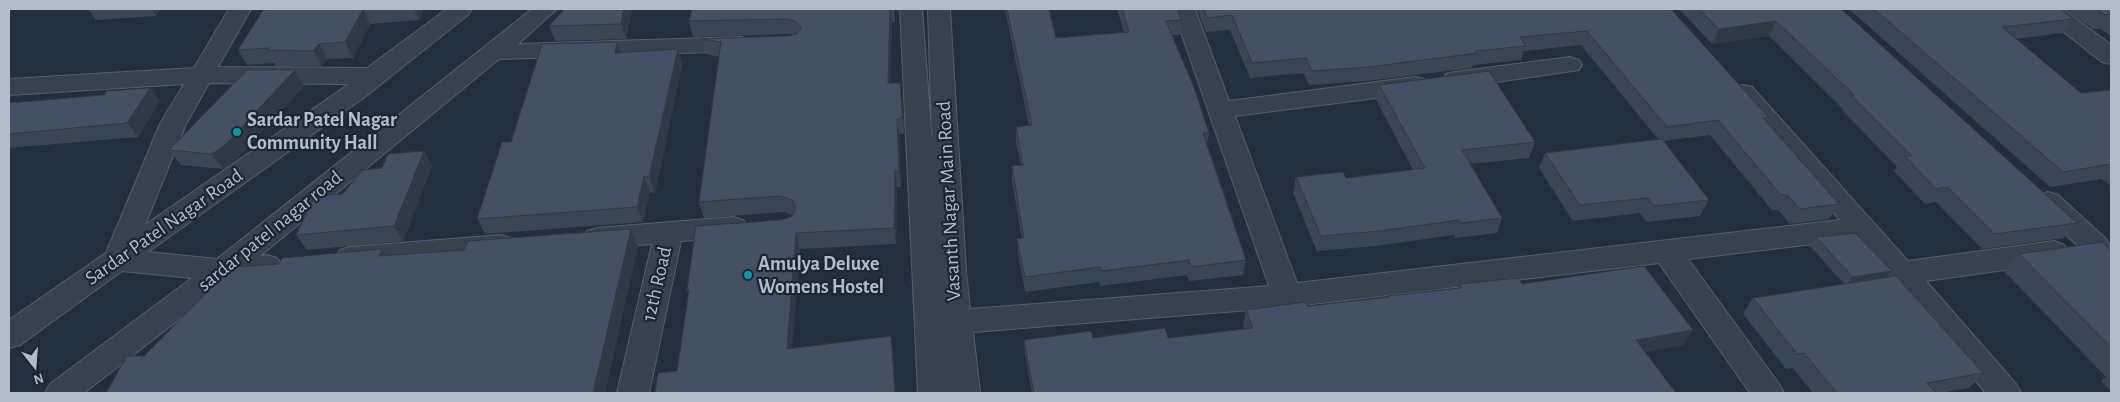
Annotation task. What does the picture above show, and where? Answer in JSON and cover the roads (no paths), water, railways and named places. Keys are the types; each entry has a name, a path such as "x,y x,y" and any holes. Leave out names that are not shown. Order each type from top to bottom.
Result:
{"street":[{"path":"240,9 173,124 117,260 223,270 291,264"},
{"name":"Sardar Patel Nagar Road","path":"9,336 357,90 461,9"},
{"name":"sardar patel nagar road","path":"61,393 223,270 546,9"},
{"name":"Vasanth Nagar Main Road","path":"911,9 943,323 964,393"},
{"name":"Vasanth Nagar Main Road","path":"934,393 951,272 939,9"},
{"path":"1184,9 1287,296"},
{"path":"2049,9 2111,57"},
{"path":"493,52 760,44"},
{"path":"1220,110 1570,66"},
{"path":"9,87 201,76 374,76"},
{"path":"1729,77 1863,228 2005,393"},
{"path":"2032,188 2104,245"},
{"path":"669,232 755,226"},
{"path":"943,323 1287,296 1863,228"},
{"name":"12th Road","path":"572,240 669,232 633,393"},
{"path":"320,261 524,243"},
{"path":"1902,273 2104,245"},
{"path":"1666,251 1768,393"}],"place":[{"name":"Sardar Patel Nagar Community Hall","path":"237,132"},
{"name":"Amulya Deluxe Womens Hostel","path":"748,275"}]}
